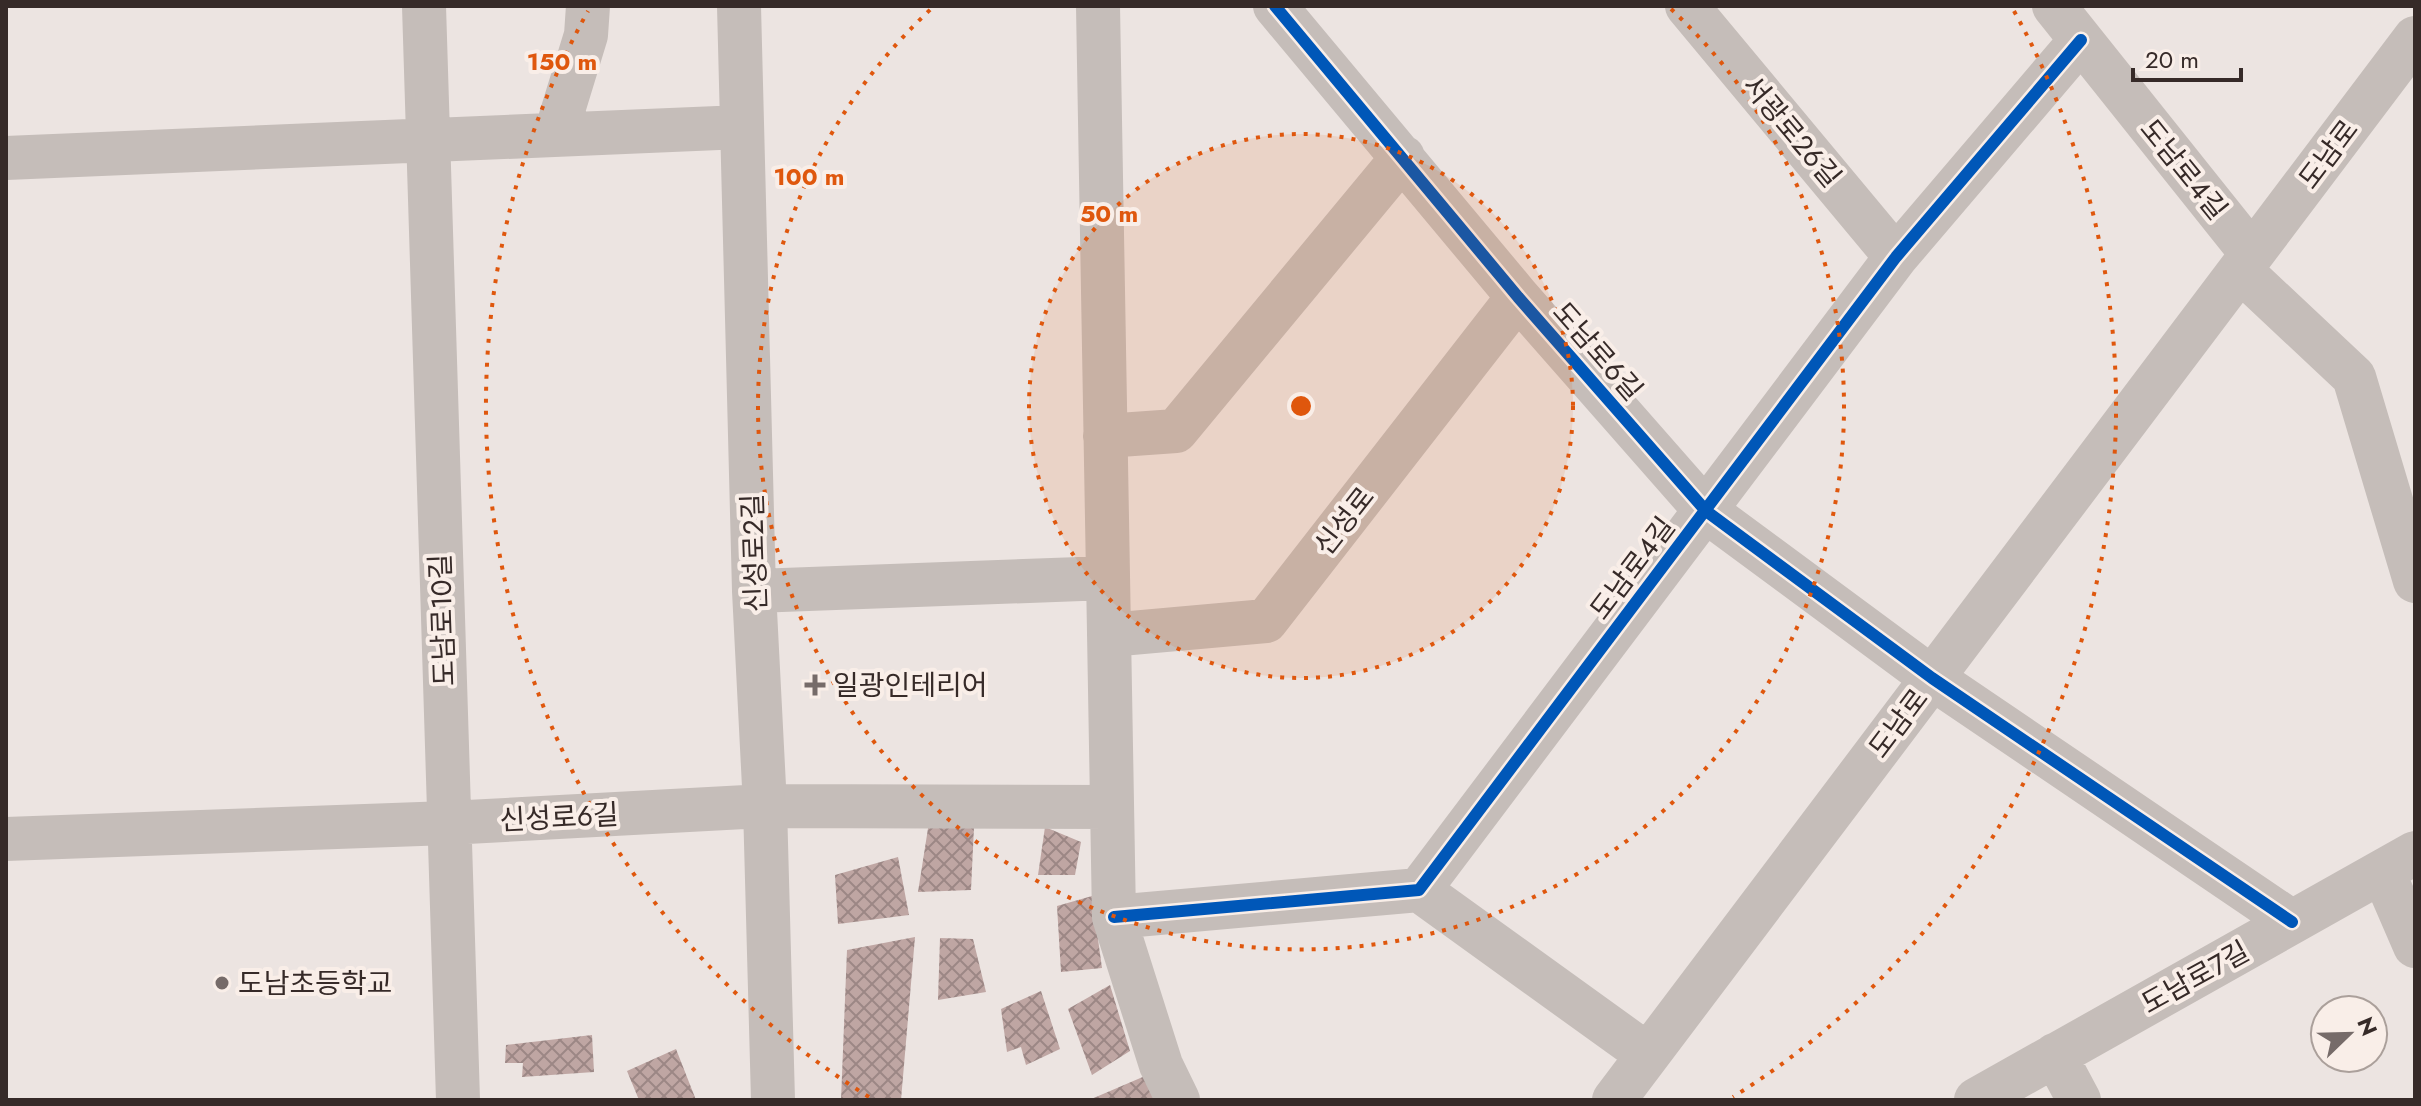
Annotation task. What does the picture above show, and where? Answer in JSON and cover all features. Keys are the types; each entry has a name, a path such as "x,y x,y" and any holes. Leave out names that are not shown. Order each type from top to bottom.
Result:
{"street":[{"name":"도남로10길","path":"424,6 458,1100"},
{"path":"556,133 586,35 588,6"},
{"name":"신성로2길","path":"739,6 754,591 765,806 773,1100"},
{"path":"1098,6 1114,917 1161,1065 1178,1100"},
{"name":"도남로6길","path":"1275,6 1518,297 1706,511 1932,678 2292,922"},
{"name":"서광로26길","path":"1687,6 1896,257"},
{"path":"2054,6 2081,40"},
{"path":"2411,6 2415,11"},
{"name":"도남로","path":"1614,1100 2415,38"},
{"name":"도남로4길","path":"1419,890 1896,257 2081,40 2246,262"},
{"path":"6,158 742,127"},
{"path":"1105,436 1176,431 1403,157"},
{"path":"2246,262 2354,377 2415,581"},
{"name":"신성로","path":"1109,635 1266,621 1518,297"},
{"path":"754,591 1108,578"},
{"name":"신성로6길","path":"6,839 448,823 765,806 1112,807"},
{"path":"2399,862 2415,946"},
{"name":"도남로7길","path":"1976,1100 2399,862"},
{"path":"1114,917 1419,890 1648,1055"},
{"path":"2055,1055 2079,1100"}],"building":[{"path":"929,822 974,827 971,890 918,892"},
{"path":"1045,827 1081,842 1075,875 1038,875"},
{"path":"898,857 909,915 838,924 835,875"},
{"path":"1092,896 1102,968 1061,972 1057,906"},
{"path":"915,937 901,1100 841,1100 847,950"},
{"path":"940,938 973,939 986,992 938,1000"},
{"path":"1110,985 1130,1051 1092,1075 1068,1009"},
{"path":"1041,991 1060,1049 1026,1065 1021,1047 1007,1052 1001,1009"},
{"path":"592,1035 594,1072 522,1077 523,1063 505,1063 506,1045"},
{"path":"676,1049 696,1100 639,1100 627,1071"},
{"path":"1152,1073 1157,1100 1089,1100"}],"cycle path":[{"path":"1275,6 1518,297 1706,511 1932,678 2292,922"},
{"path":"1114,917 1419,890 1896,257 2081,40"}],"place":[{"name":"일광인테리어","path":"815,685"},
{"name":"도남초등학교","path":"222,983"}]}
